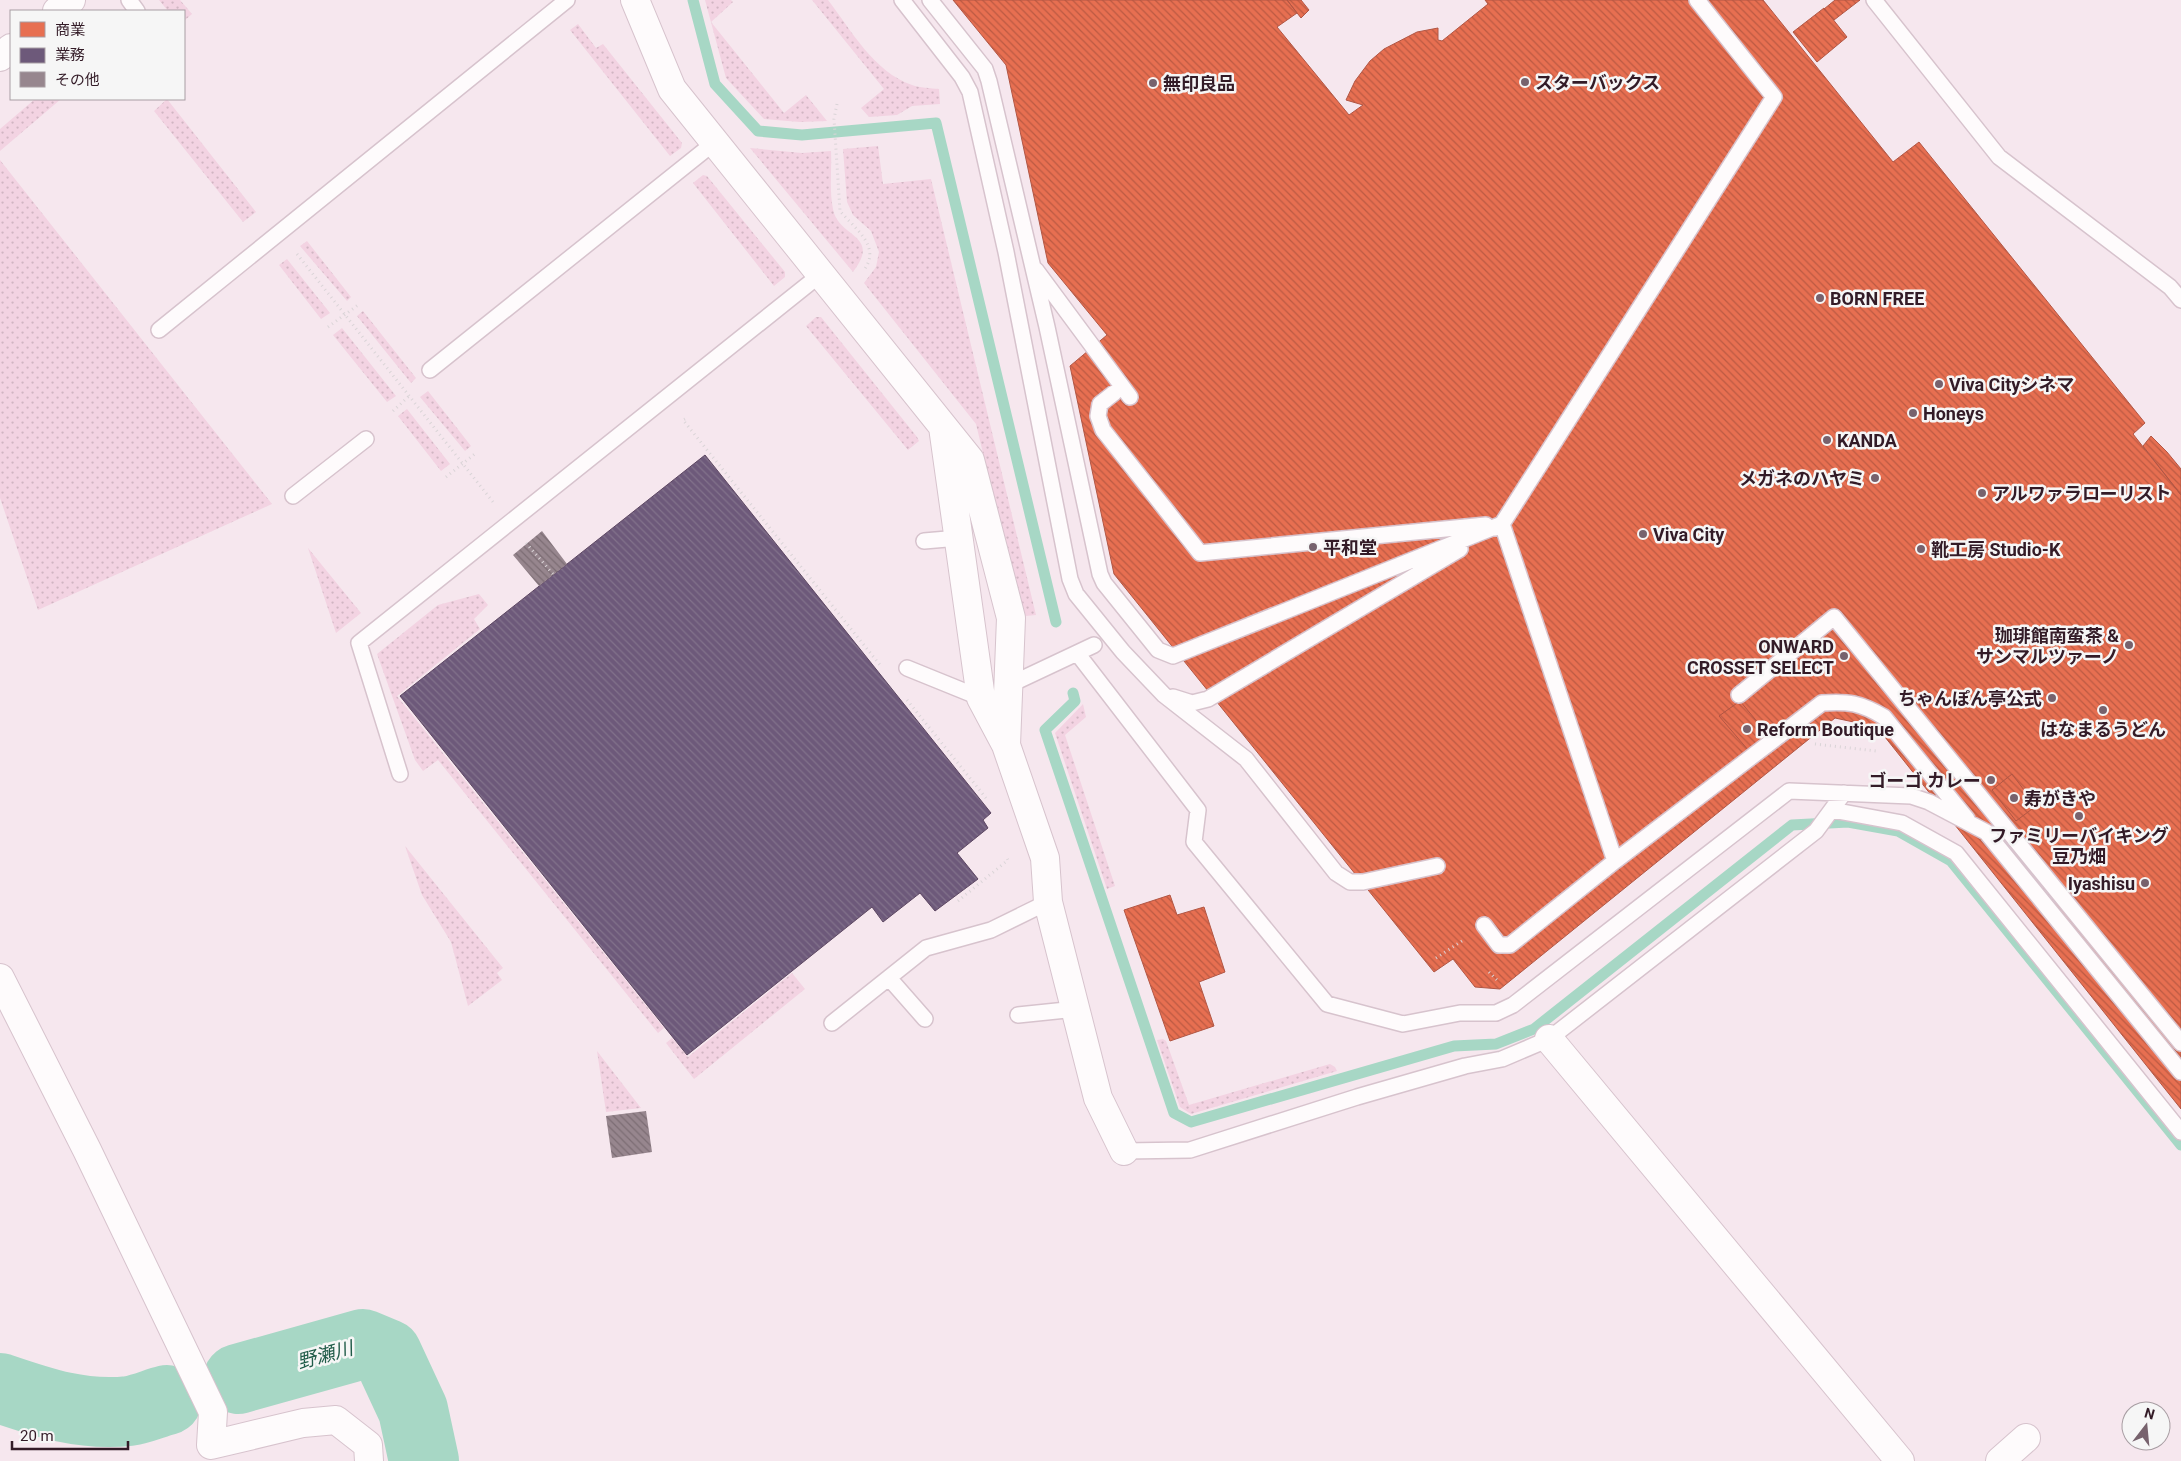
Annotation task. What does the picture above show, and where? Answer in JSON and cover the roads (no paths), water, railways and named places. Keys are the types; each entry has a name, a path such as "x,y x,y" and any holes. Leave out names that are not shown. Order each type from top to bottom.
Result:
{"street":[{"path":"58,10 71,0"},
{"path":"635,0 672,89 970,460 1011,618 1006,745"},
{"path":"0,57 10,49"},
{"path":"943,426 981,698 1006,745 1045,858 1048,902 1098,1098 1124,1151"},
{"path":"0,978 87,1150 213,1412 211,1445 303,1423 336,1420 368,1444 369,1461"},
{"path":"1549,1039 1900,1461"},
{"path":"2000,1461 2026,1438"}],"lane":[{"path":"128,0 136,10"},
{"path":"159,330 567,0"},
{"path":"902,0 962,77 970,92 1006,252 1070,579 1076,594 1123,652 1164,695 1246,759 1336,874 1350,882 1363,882 1437,866"},
{"path":"930,0 985,69 989,81 1047,327 1100,574 1104,583 1158,650 1172,656 1502,524"},
{"path":"1164,695 1192,703 1208,699 1502,524 1774,97 1697,0"},
{"path":"1874,0 1999,157 2170,288 2181,300"},
{"path":"430,370 715,142"},
{"path":"1032,265 1130,397"},
{"path":"400,774 359,643 821,274"},
{"path":"1114,393 1100,404 1098,416 1103,430 1200,553 1502,524"},
{"path":"293,496 366,439"},
{"path":"1502,524 1615,861"},
{"path":"924,541 959,538"},
{"path":"1739,695 1834,617 2181,1043"},
{"path":"907,668 981,698 1094,645"},
{"path":"1077,653 1198,810 1194,842 1326,1004 1403,1024 1460,1013 1496,1013 1513,1005 1790,791 1912,796 1929,802 1986,832 2181,1072"},
{"path":"1484,925 1499,945 1510,945 1615,861 1822,703 1848,701 1870,708 1884,717 2181,1084"},
{"path":"1124,1151 1190,1150 1384,1089 1465,1066 1502,1059 1549,1039 1816,831 1844,793"},
{"path":"1830,813 1902,823 1956,853 2181,1132"},
{"path":"832,1023 926,948 990,930 1048,902"},
{"path":"888,978 925,1019"},
{"path":"1018,1015 1076,1009"}],"waterway":[{"path":"693,0 715,84 758,131 802,135 936,123 1056,622"},
{"path":"1073,693 1075,701 1045,730 1174,1113 1191,1122 1454,1046 1496,1044 1534,1029 1792,825 1848,822 1898,831 1951,861 2181,1145"},
{"name":"野瀬川","path":"238,1379 363,1344 387,1354 413,1410 424,1461"},
{"name":"野瀬川","path":"0,1388 63,1407 95,1412 129,1411 167,1400"}],"place":[{"name":"スターバックス","path":"1525,82"},
{"name":"無印良品","path":"1153,83"},
{"name":"BORN FREE","path":"1820,298"},
{"name":"Viva Cityシネマ","path":"1939,384"},
{"name":"Honeys","path":"1913,413"},
{"name":"KANDA","path":"1827,440"},
{"name":"メガネのハヤミ","path":"1875,478"},
{"name":"アルワァラローリスト","path":"1982,493"},
{"name":"Viva City","path":"1643,534"},
{"name":"平和堂","path":"1313,547"},
{"name":"靴工房 Studio-K","path":"1921,549"},
{"name":"珈琲館南蛮茶 & サンマルツァーノ","path":"2129,645"},
{"name":"ONWARD CROSSET SELECT","path":"1844,656"},
{"name":"ちゃんぽん亭公式","path":"2052,698"},
{"name":"はなまるうどん","path":"2103,710"},
{"name":"Reform Boutique","path":"1747,729"},
{"name":"ゴーゴ カレー","path":"1991,780"},
{"name":"寿がきや","path":"2014,798"},
{"name":"ファミリーバイキング 豆乃畑","path":"2079,816"},
{"name":"Iyashisu","path":"2145,883"}]}
